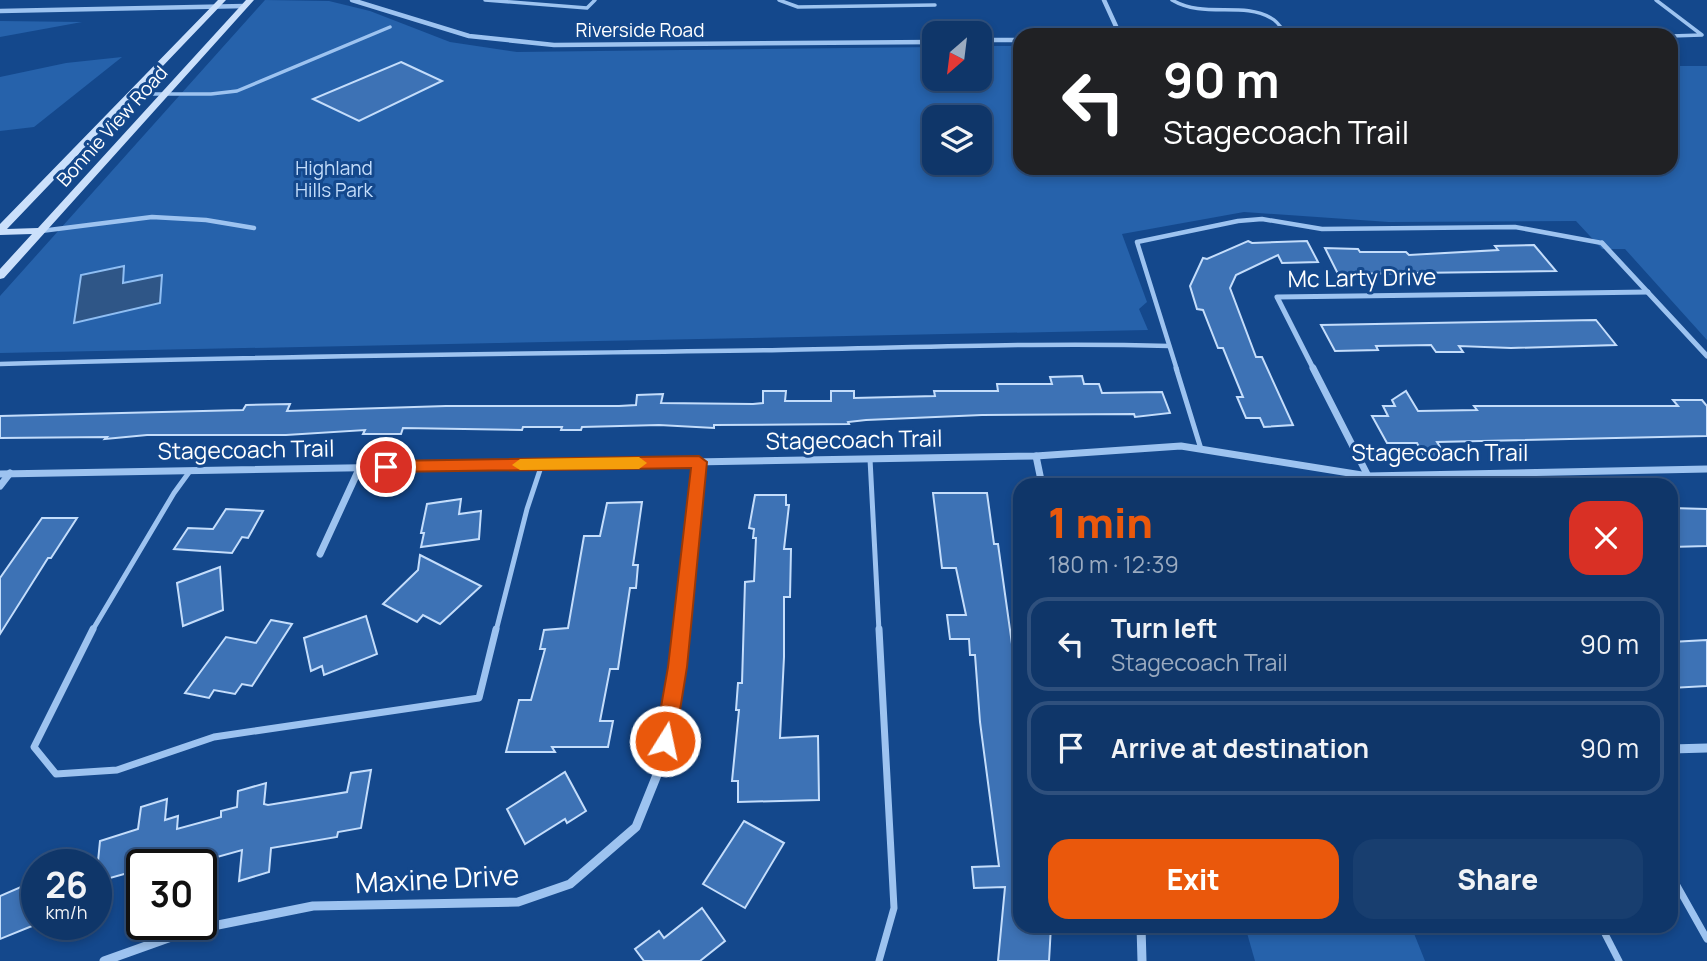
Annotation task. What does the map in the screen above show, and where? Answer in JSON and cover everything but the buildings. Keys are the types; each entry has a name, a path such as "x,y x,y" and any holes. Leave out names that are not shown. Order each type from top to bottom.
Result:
{"main road":[{"name":"Bonnie View Road","path":"0,276 248,3"},
{"name":"Bonnie View Road","path":"0,231 219,4"},
{"path":"0,231 41,231"}],"street":[{"name":"Riverside Road","path":"352,0 469,36 498,41 554,44 922,41"},
{"path":"1104,0 1116,28"},
{"path":"0,11 248,3"},
{"path":"992,40 1013,40"},
{"path":"1602,243 1707,356"},
{"name":"Mc Larty Drive","path":"1368,476 1277,297 1648,292"},
{"name":"Stagecoach Trail","path":"0,474 1036,456 1181,446 1368,476 1707,469"},
{"path":"1036,456 1041,478"},
{"name":"Maxine Drive","path":"104,961 188,931 313,906 518,902 570,884 636,827 661,765 677,667 699,462"},
{"path":"320,554 360,467"},
{"path":"0,486 10,473"},
{"path":"1678,749 1707,748"},
{"path":"1141,933 1142,961"}],"lane":[{"path":"485,0 587,8 595,0"},
{"path":"779,0 798,7 935,5"},
{"path":"1172,0 1192,8 1250,12 1273,19 1280,28"},
{"path":"1656,0 1702,35 1678,36"},
{"path":"132,94 237,91 390,27"},
{"path":"41,231 152,217 206,220 254,228"},
{"path":"1201,449 1137,242 1238,221 1262,219 1322,229 1515,227 1602,243"},
{"path":"0,364 309,355 783,350 1068,343 1169,346"},
{"path":"870,459 894,908 879,961"},
{"path":"191,470 174,493 83,647 34,747 56,774 117,770 214,737 479,698 524,522 542,464"},
{"path":"1678,887 1707,939"},
{"path":"1605,933 1619,961"}],"green space":[{"name":"Highland Hills Park","path":"265,0 329,1 370,11 450,42 517,52 922,47 922,91 992,91 992,46 1013,46 1013,175 1678,175 1678,66 1707,66 1707,340 1625,249 1602,249 1576,221 1389,222 1244,212 1122,234 1147,302 1139,309 1148,330 0,353 0,296"},
{"path":"0,21 82,22 0,37"},
{"path":"122,57 34,127 0,131 0,77 66,63"},
{"path":"1247,933 1414,933 1425,961 1255,961"}],"shaded area":[{"path":"124,266 123,283 162,275 160,303 74,323 81,275"}],"slow traffic":[{"path":"520,465 639,463"}],"route":[{"path":"386,467 699,462 677,667 665,741"}]}
